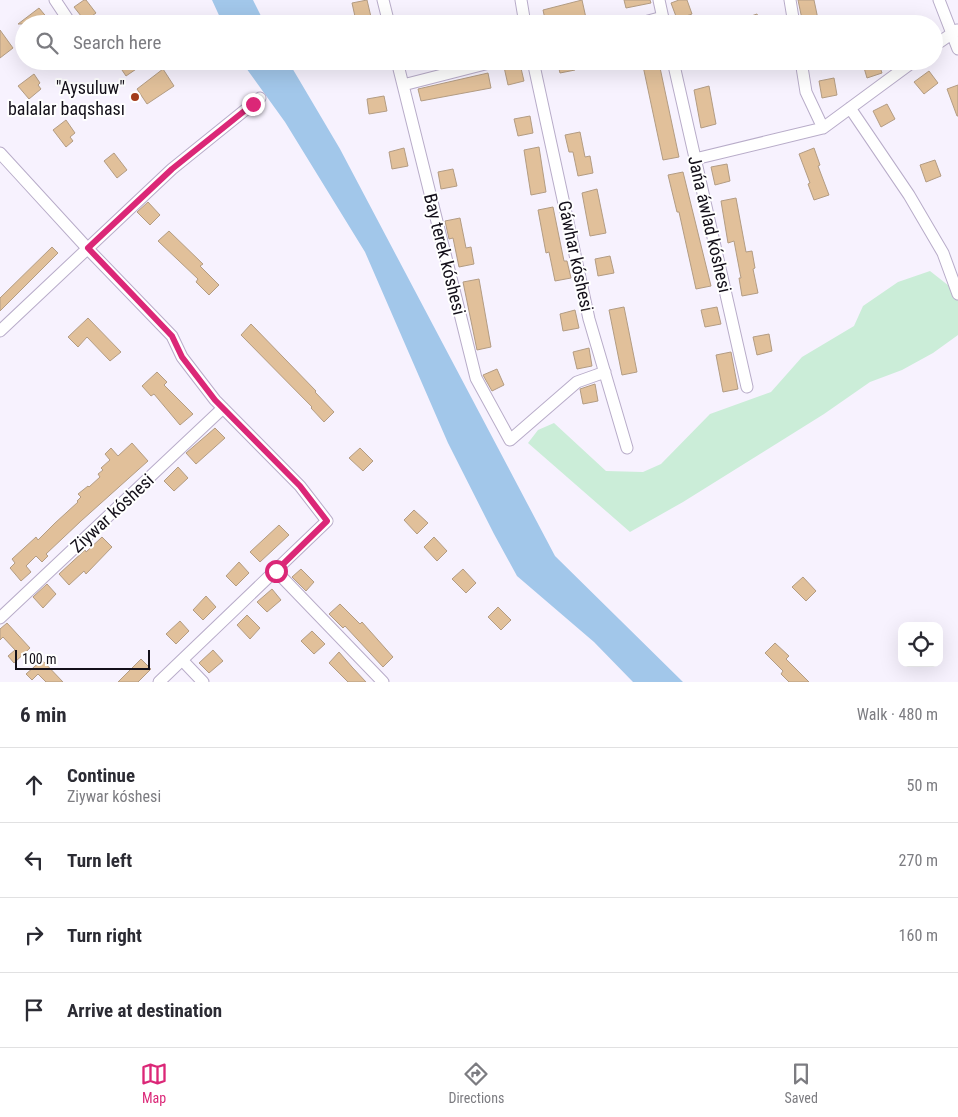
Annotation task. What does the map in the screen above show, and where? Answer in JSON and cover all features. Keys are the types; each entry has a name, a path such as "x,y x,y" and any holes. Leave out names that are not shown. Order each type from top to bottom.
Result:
{"street":[{"path":"55,0 66,15"},
{"path":"383,0 387,15"},
{"path":"521,0 524,15"},
{"path":"659,0 663,15"},
{"path":"790,0 792,15"},
{"path":"939,0 955,31 958,49"},
{"path":"943,40 955,31"},
{"name":"Bay terek kóshesi","path":"400,70 476,378 510,440 577,382 605,372"},
{"path":"403,85 462,70"},
{"name":"Gáwhar kóshesi","path":"535,70 589,319 627,448"},
{"name":"Jańa áwlad kóshesi","path":"675,70 746,387"},
{"path":"802,70 806,92 823,128"},
{"path":"695,159 823,128 902,70"},
{"path":"0,331 172,169 260,98"},
{"path":"850,108 909,195 943,253 958,294"},
{"path":"0,153 172,336 182,357 215,400 300,486 327,521 159,682"},
{"name":"Ziywar kóshesi","path":"0,618 224,408"},
{"path":"276,571 383,682"},
{"path":"182,660 203,682"}],"green space":[{"path":"930,271 958,293 958,335 933,353 902,370 870,382 824,414 683,502 630,532 528,443 538,430 554,423 606,471 643,472 661,464 710,414 771,392 802,357 854,326 863,306 898,282"}],"water":[{"path":"212,0 253,0 260,15 219,15"},
{"path":"247,70 293,70 340,149 555,556 683,682 633,682 594,642 517,576 448,443 365,252 285,122"}],"building":[{"path":"86,0 96,13 93,15 80,15 74,7"},
{"path":"367,0 371,15 355,15 352,3"},
{"path":"582,0 585,15 544,15 543,10"},
{"path":"624,0 650,0 651,3 626,8"},
{"path":"687,0 692,14 676,15 671,3"},
{"path":"798,0 814,0 817,15 801,15"},
{"path":"39,8 45,15 30,15"},
{"path":"0,30 13,48 0,58"},
{"path":"122,70 135,70 126,76"},
{"path":"162,70 164,70 174,86 147,104 137,89"},
{"path":"505,70 521,70 524,81 508,85"},
{"path":"559,70 575,70 560,73"},
{"path":"644,70 660,70 679,157 663,160"},
{"path":"865,70 881,70 882,73 867,78"},
{"path":"929,71 938,83 924,94 914,82"},
{"path":"488,73 491,88 421,101 418,89"},
{"path":"34,74 40,83 38,85 41,89 29,99 18,86"},
{"path":"834,78 837,95 822,98 819,81"},
{"path":"958,85 958,116 957,116 947,89"},
{"path":"709,86 716,124 701,128 694,90"},
{"path":"384,96 387,111 369,114 367,99"},
{"path":"887,104 895,119 881,127 873,111"},
{"path":"530,116 533,133 518,136 514,119"},
{"path":"66,120 75,133 70,137 73,141 66,147 53,130"},
{"path":"580,132 585,157 590,156 593,173 578,176 573,152 569,152 565,135"},
{"path":"539,147 546,192 531,195 524,150"},
{"path":"404,148 408,166 392,169 389,152"},
{"path":"814,148 820,165 818,166 829,195 814,200 799,154"},
{"path":"114,153 127,170 117,178 104,161"},
{"path":"935,160 941,176 926,182 920,165"},
{"path":"727,164 730,181 715,185 711,167"},
{"path":"453,169 457,186 441,189 438,172"},
{"path":"683,172 711,286 696,289 679,212 677,212 668,175"},
{"path":"597,189 606,233 590,236 582,193"},
{"path":"736,198 746,252 752,251 755,268 753,269 758,293 742,296 739,278 741,278 734,241 728,243 721,201"},
{"path":"148,202 160,215 150,225 137,212"},
{"path":"553,207 564,261 567,261 571,278 555,281 549,252 546,253 538,210"},
{"path":"460,218 466,248 471,247 474,264 459,267 453,238 449,239 445,221"},
{"path":"169,231 203,264 200,266 219,285 209,295 196,282 198,279 158,241"},
{"path":"52,247 58,253 0,311 0,298"},
{"path":"610,256 614,273 598,276 595,259"},
{"path":"479,279 491,347 477,350 463,282"},
{"path":"624,307 637,372 622,375 609,310"},
{"path":"717,307 721,324 705,327 701,310"},
{"path":"575,310 579,328 563,331 560,314"},
{"path":"88,318 121,352 110,361 87,337 78,347 68,337"},
{"path":"251,324 334,412 324,422 312,407 241,335"},
{"path":"769,334 772,351 757,355 753,337"},
{"path":"589,348 592,366 577,369 573,352"},
{"path":"731,352 738,389 723,392 716,355"},
{"path":"497,369 504,385 492,391 483,375"},
{"path":"157,372 167,382 164,385 193,414 180,425 154,394 151,396 142,386"},
{"path":"595,384 598,401 583,404 580,389"},
{"path":"215,428 225,438 196,464 186,453"},
{"path":"132,443 148,461 46,554 48,556 42,562 36,556 26,566 31,572 21,581 10,568 15,563 12,559 36,537 38,540 78,502 81,497 78,494 100,477 98,474 103,470 101,468 110,460 105,454 111,448 118,456"},
{"path":"360,448 373,461 363,471 349,458"},
{"path":"178,467 188,478 174,491 164,481"},
{"path":"414,510 428,523 417,534 404,520"},
{"path":"279,525 289,535 260,562 250,552"},
{"path":"102,537 112,547 86,574 84,571 69,585 59,574"},
{"path":"434,537 447,551 437,561 424,547"},
{"path":"239,562 249,573 236,586 226,576"},
{"path":"301,569 314,582 306,591 292,577"},
{"path":"463,569 476,583 466,593 452,579"},
{"path":"803,577 816,591 806,601 792,587"},
{"path":"47,584 56,594 43,608 33,597"},
{"path":"272,589 281,600 267,612 257,602"},
{"path":"206,596 216,607 203,620 193,610"},
{"path":"340,604 360,624 362,622 393,657 383,667 345,626 343,628 329,614"},
{"path":"498,607 511,620 501,630 488,617"},
{"path":"247,615 260,628 250,639 237,625"},
{"path":"180,621 189,631 176,644 166,634"},
{"path":"7,623 30,648 14,663 8,656 15,650 3,637 0,640 0,629"},
{"path":"312,631 325,644 314,654 301,641"},
{"path":"775,643 789,656 786,659 809,682 789,682 781,674 783,671 765,653"},
{"path":"213,650 223,661 209,673 199,663"},
{"path":"339,652 366,682 348,682 329,663"},
{"path":"141,659 151,669 138,682 118,682"},
{"path":"42,660 63,682 46,682 38,674 32,680 26,674"}],"place":[{"name":"\"Aysuluw\" balalar baqshası","path":"135,97"}],"route":[{"path":"253,104 172,169 88,248 172,336 182,357 215,400 300,486 327,521 276,571"}]}
